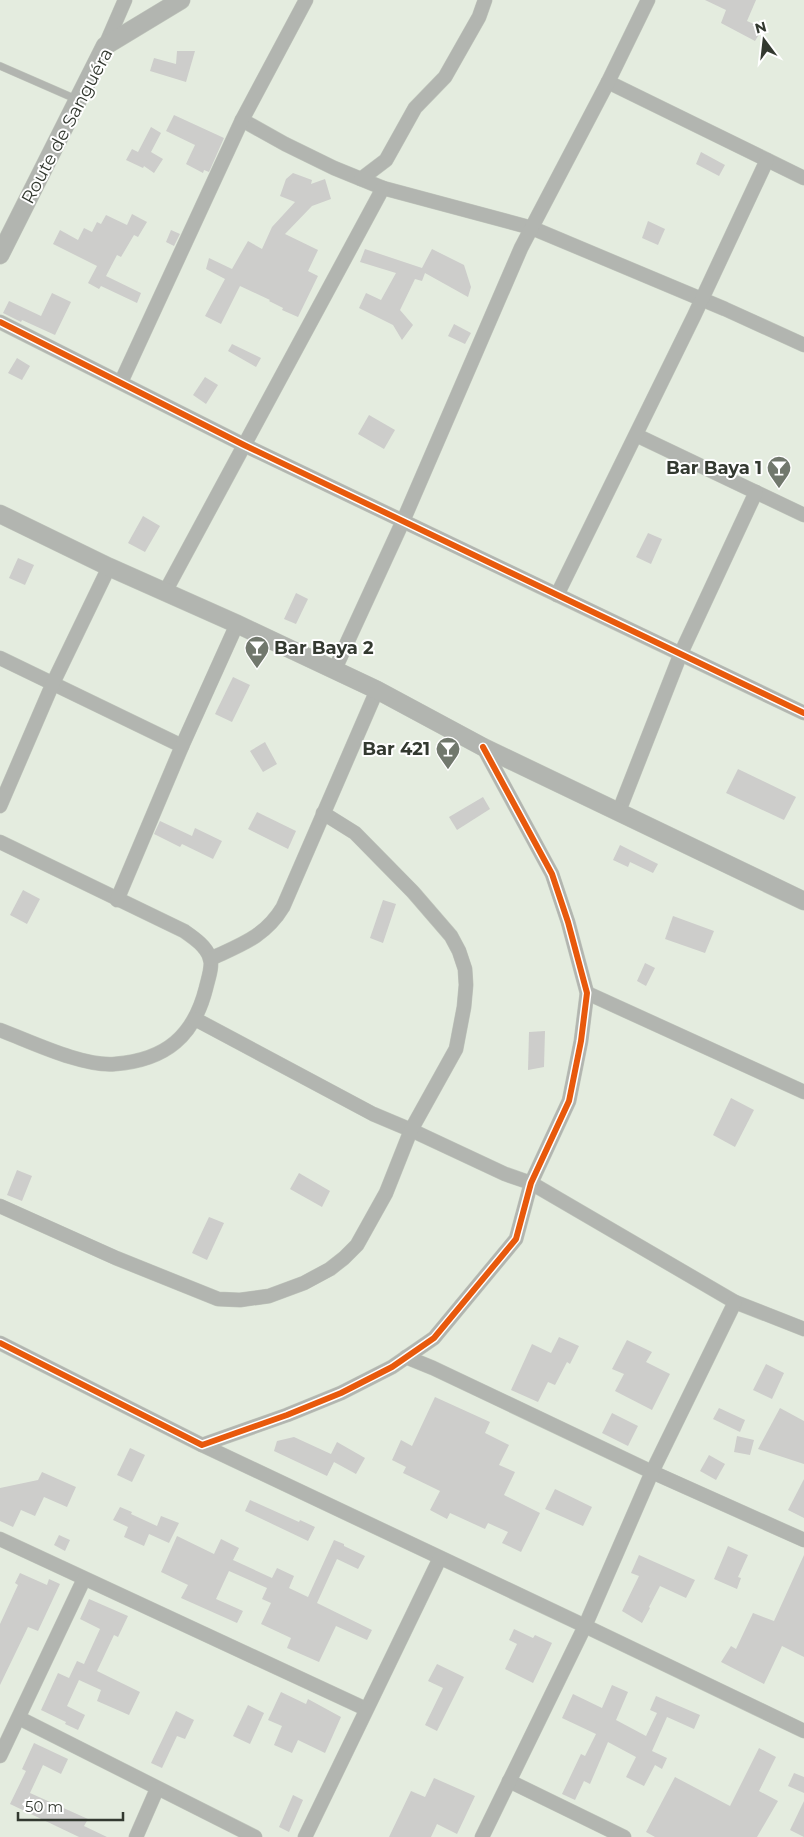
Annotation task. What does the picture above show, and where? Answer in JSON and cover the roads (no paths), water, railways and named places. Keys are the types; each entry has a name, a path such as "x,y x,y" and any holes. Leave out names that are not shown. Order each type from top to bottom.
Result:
{"street":[{"path":"105,46 125,0"},
{"name":"Route de Sanguéra","path":"0,255 105,46 181,0"},
{"path":"121,382 242,120 306,0"},
{"path":"361,179 386,160 415,108 445,77 479,17 484,0"},
{"path":"334,671 403,521 521,248 608,82 648,0"},
{"path":"608,82 804,178"},
{"path":"242,120 285,144 383,188 532,228 701,299 804,345"},
{"path":"557,595 767,160"},
{"path":"165,592 383,188"},
{"path":"0,322 244,445 804,713"},
{"path":"636,434 804,515"},
{"path":"619,811 681,653 756,492"},
{"path":"0,514 109,567 237,624 377,690 482,747 804,901"},
{"path":"0,806 54,683 109,567"},
{"path":"117,900 182,746 237,624"},
{"path":"0,658 182,746"},
{"path":"210,959 256,937 276,920 377,690"},
{"path":"202,1445 341,1393 392,1367 434,1338 516,1239 530,1183 569,1101 581,1041 587,993 568,922 552,874 482,747"},
{"path":"0,1206 116,1258 218,1299 240,1300 269,1296 304,1283 344,1258 357,1245 386,1193 411,1130 456,1048 464,1007 465,969 460,950 451,936 413,892 355,833 323,813"},
{"path":"0,842 184,931 199,942 210,959 210,974 203,1001 195,1019 177,1041 158,1054 135,1062 95,1064 0,1030"},
{"path":"587,993 804,1092"},
{"path":"195,1019 373,1114 505,1174 530,1183 735,1302 804,1329"},
{"path":"482,1837 585,1626 652,1472 735,1302"},
{"path":"0,1343 202,1445 804,1731"},
{"path":"406,1357 652,1472 804,1540"},
{"path":"0,1539 366,1709"},
{"path":"305,1837 440,1558"},
{"path":"0,1756 84,1579"},
{"path":"19,1718 255,1837"},
{"path":"509,1781 577,1816 624,1837"},
{"path":"136,1837 157,1788"}],"lane":[{"path":"0,66 78,100"}],"place":[{"name":"Bar Baya 1","path":"779,489"},
{"name":"Bar Baya 2","path":"257,669"},
{"name":"Bar 421","path":"448,770"}]}
